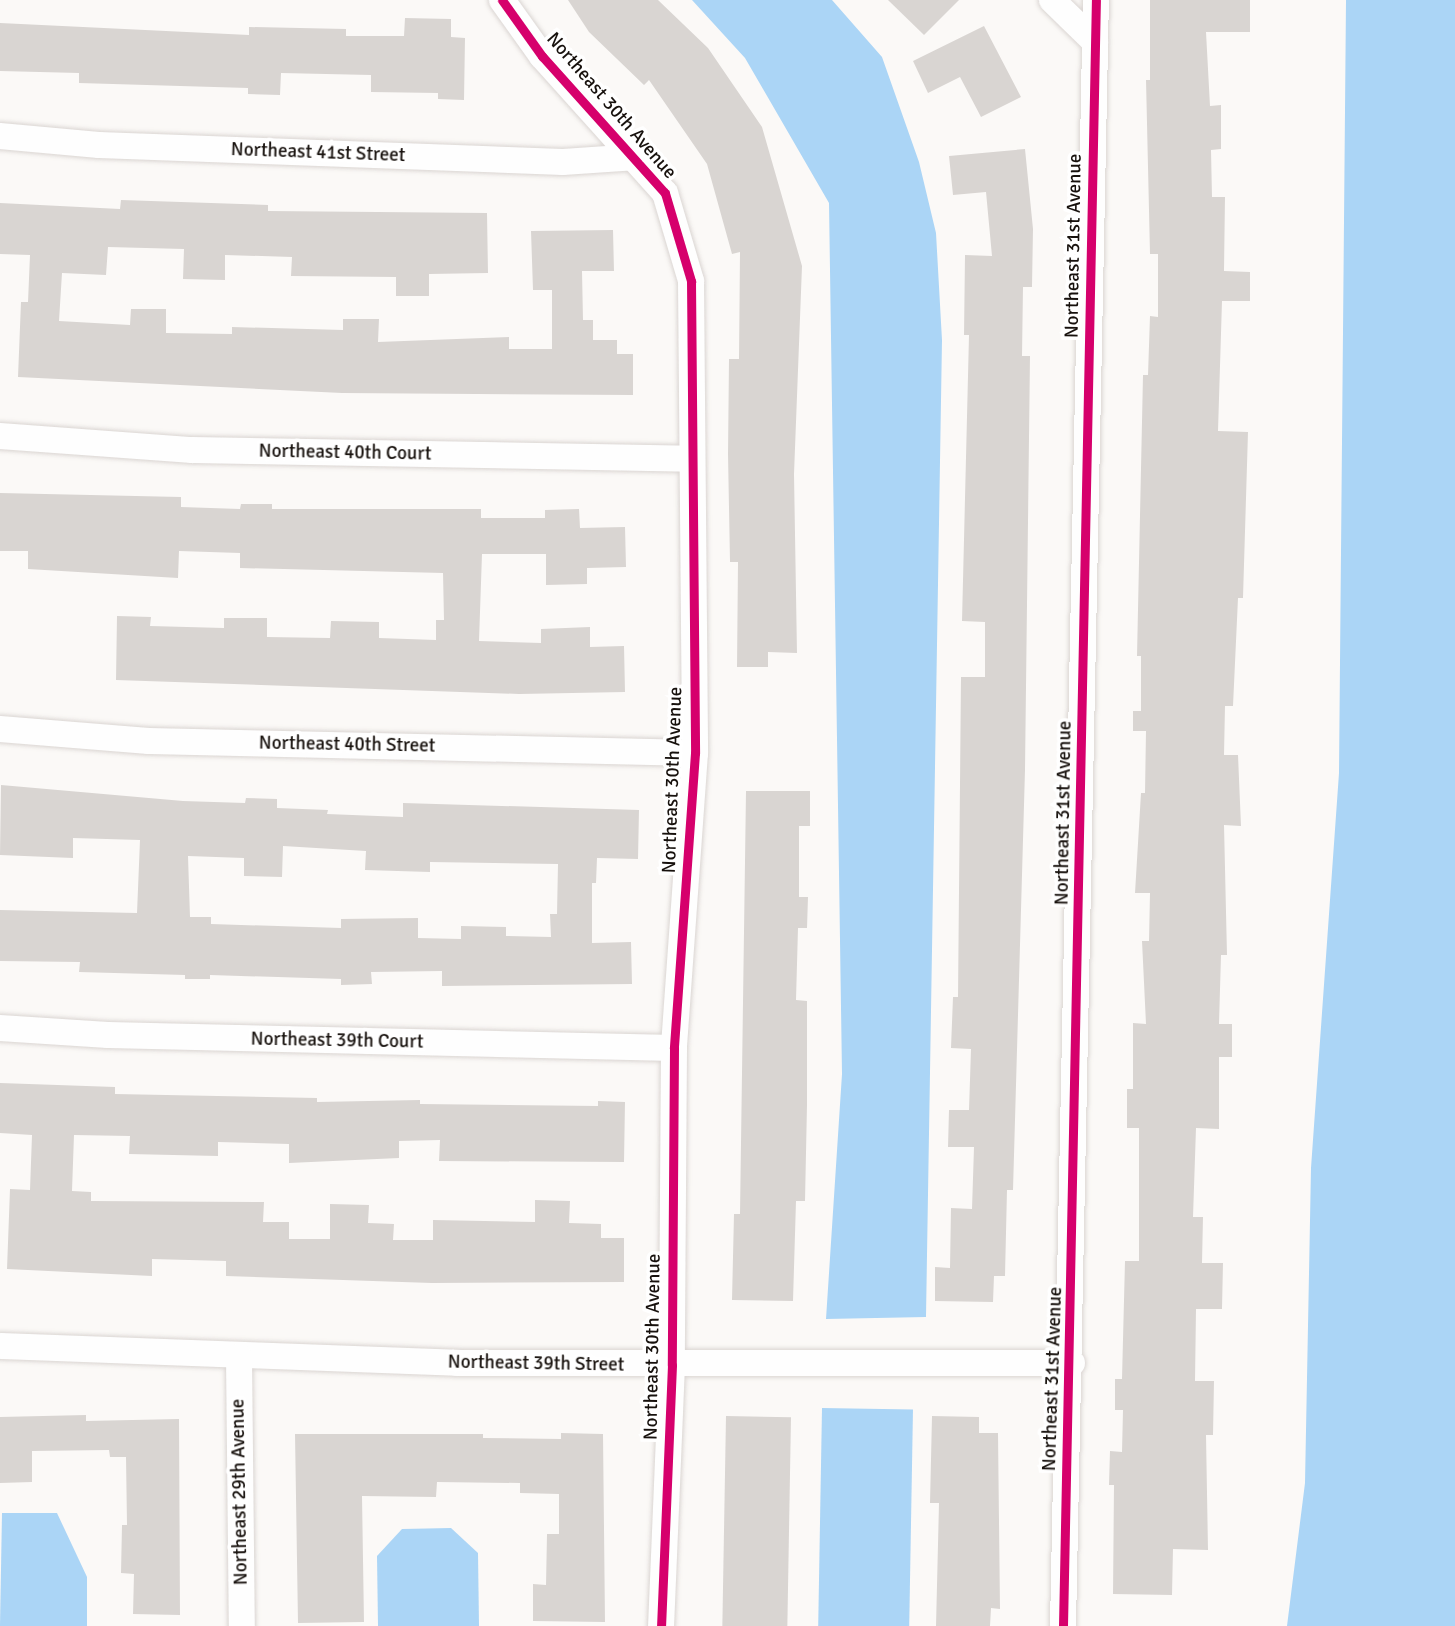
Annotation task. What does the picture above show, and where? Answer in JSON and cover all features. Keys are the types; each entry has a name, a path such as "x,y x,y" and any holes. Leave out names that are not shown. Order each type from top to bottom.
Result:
{"street":[{"name":"Northeast 30th Avenue","path":"502,0 542,56 637,157 666,193 691,281 695,753 674,1048 672,1365 661,1626"},
{"path":"1052,0 1095,42"},
{"name":"Northeast 31st Avenue","path":"1063,1626 1072,1363 1096,0"},
{"name":"Northeast 41st Street","path":"0,136 100,145 563,162 637,157"},
{"name":"Northeast 40th Court","path":"0,436 192,450 691,459"},
{"name":"Northeast 40th Street","path":"0,729 149,741 695,753"},
{"name":"Northeast 39th Court","path":"0,1028 108,1035 674,1048"},
{"name":"Northeast 39th Street","path":"0,1346 239,1357 672,1365 1072,1363"},
{"name":"Northeast 29th Avenue","path":"239,1357 242,1626"}],"water":[{"path":"692,0 832,0 882,57 919,162 936,233 942,340 926,1317 826,1319 842,1074 829,203 745,58"},
{"path":"1346,0 1455,0 1455,1626 1287,1626 1305,1483 1311,1168 1339,773"},
{"path":"822,1408 913,1410 909,1626 818,1626"},
{"path":"2,1513 57,1513 87,1577 87,1626 0,1626"},
{"path":"451,1528 478,1553 479,1626 378,1626 377,1556 402,1529"}],"building":[{"path":"568,0 658,0 708,48 762,127 802,266 794,474 797,653 768,652 768,667 737,667 738,562 730,562 728,454 729,359 739,359 740,252 732,254 707,164 649,80 644,85 589,32"},
{"path":"888,0 959,0 924,35"},
{"path":"1150,0 1250,0 1250,32 1206,32 1210,106 1221,105 1221,149 1211,150 1212,197 1225,197 1224,271 1250,272 1250,301 1222,301 1218,431 1248,432 1243,598 1238,598 1233,706 1225,706 1224,755 1238,755 1241,826 1224,825 1227,955 1221,955 1219,1024 1232,1024 1232,1057 1219,1057 1219,1129 1196,1128 1193,1217 1203,1217 1202,1263 1223,1263 1222,1309 1196,1309 1195,1381 1214,1381 1213,1435 1206,1435 1208,1550 1173,1549 1172,1595 1113,1594 1114,1485 1109,1485 1110,1451 1122,1452 1123,1410 1115,1410 1115,1379 1122,1379 1125,1261 1139,1261 1139,1128 1127,1128 1127,1089 1133,1089 1133,1023 1146,1024 1142,941 1149,941 1150,893 1135,893 1141,793 1145,793 1146,731 1133,731 1133,711 1141,711 1141,656 1137,656 1143,375 1148,375 1150,316 1158,317 1158,254 1150,254 1146,80 1150,80"},
{"path":"405,18 451,19 451,37 465,38 464,100 438,99 438,93 371,92 371,75 281,73 280,95 248,94 248,88 79,83 79,73 0,71 0,23 249,35 249,27 346,29 346,36 404,36"},
{"path":"984,26 1021,97 981,117 960,77 928,93 913,61"},
{"path":"1025,149 1033,229 1032,287 1023,287 1022,356 1030,356 1025,770 1013,1190 1007,1190 1005,1276 994,1276 993,1302 935,1301 935,1267 950,1268 951,1208 972,1209 974,1147 948,1147 949,1110 969,1110 971,1049 951,1048 953,997 958,997 961,677 985,677 985,622 962,621 969,335 964,335 965,255 992,256 986,192 953,195 949,156"},
{"path":"121,200 268,205 268,211 487,213 488,273 429,274 429,296 396,296 396,277 291,276 292,257 225,255 225,280 183,279 184,249 108,247 106,275 62,273 59,321 130,325 131,309 166,309 166,333 232,334 232,327 343,330 343,319 379,319 378,342 509,337 509,349 552,349 552,290 533,290 531,231 613,230 614,271 582,271 583,320 593,320 593,340 617,340 617,354 633,354 633,395 342,393 18,377 21,302 28,302 30,255 0,254 0,203 120,209"},
{"path":"0,493 181,497 181,507 240,509 241,504 272,504 272,509 481,509 481,518 545,518 545,510 579,509 580,528 625,527 626,567 587,568 587,584 546,585 546,554 482,554 479,641 541,643 541,629 590,627 590,647 624,646 625,692 519,694 116,680 117,616 151,617 150,626 224,628 224,618 267,618 267,637 330,638 331,621 379,622 379,638 436,640 436,620 444,620 443,573 240,568 240,553 179,551 178,578 28,569 28,551 0,551"},
{"path":"1,785 183,801 245,803 246,798 277,799 277,808 328,810 327,814 403,817 403,803 639,810 638,859 597,858 596,883 592,883 592,943 631,942 632,984 442,986 442,971 371,972 372,984 341,985 341,979 210,975 210,979 185,979 185,975 79,972 80,962 0,961 0,910 137,913 140,840 73,838 73,858 0,855","holes":["283,846 366,851 365,870 430,872 430,862 558,864 557,914 550,914 551,937 506,936 506,927 461,926 461,939 418,938 418,918 341,919 341,928 211,924 211,917 190,917 188,856 244,858 244,876 282,877"]},
{"path":"746,791 810,791 810,826 799,826 799,897 808,897 807,928 798,928 796,1000 807,1001 807,1105 805,1201 796,1201 793,1301 732,1300 734,1214 740,1214"},
{"path":"0,1083 115,1087 115,1094 317,1098 317,1102 420,1100 420,1104 598,1106 598,1101 625,1102 624,1162 439,1161 440,1140 399,1141 399,1158 289,1163 289,1144 218,1142 218,1156 129,1154 130,1136 74,1135 72,1191 91,1192 91,1201 264,1202 263,1222 289,1222 289,1239 330,1239 330,1204 369,1205 368,1223 394,1224 393,1240 433,1240 433,1220 535,1222 535,1200 570,1201 569,1223 601,1224 601,1238 624,1238 624,1282 432,1283 226,1276 226,1261 152,1259 152,1276 7,1269 10,1189 30,1190 32,1135 0,1133"},
{"path":"86,1415 86,1421 179,1419 180,1615 133,1614 134,1574 121,1573 122,1525 127,1525 126,1457 110,1457 109,1450 32,1451 32,1482 0,1483 0,1417"},
{"path":"726,1416 791,1417 787,1626 722,1626"},
{"path":"932,1416 979,1417 979,1433 998,1433 1000,1609 991,1608 990,1626 936,1626 939,1503 930,1503"},
{"path":"561,1433 603,1434 605,1622 533,1621 533,1584 546,1585 547,1534 559,1534 559,1494 520,1493 520,1483 437,1482 436,1497 362,1496 364,1622 298,1623 295,1434 483,1434 483,1438 561,1439"}],"cycle path":[{"path":"502,0 542,56 665,193 691,281 695,753 674,1048 672,1365 661,1626"},
{"path":"1063,1626 1096,0"}]}
